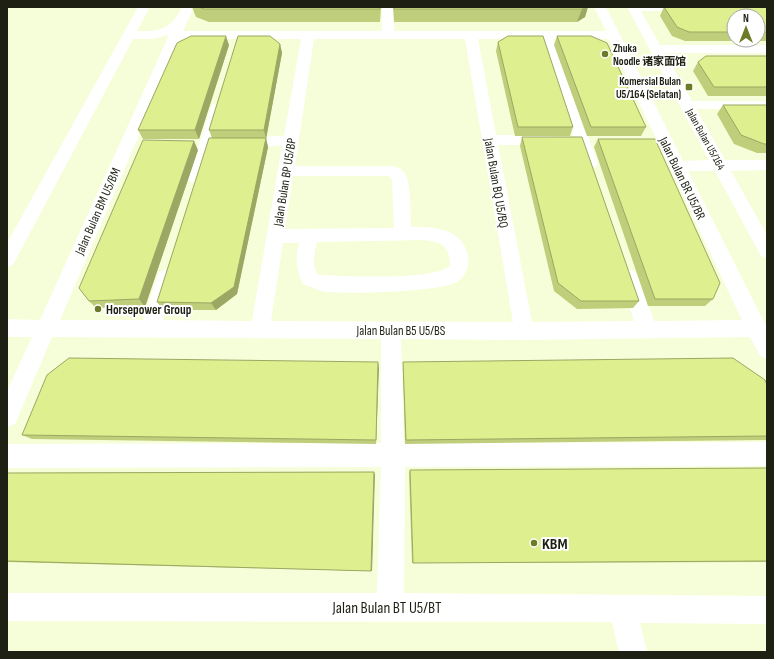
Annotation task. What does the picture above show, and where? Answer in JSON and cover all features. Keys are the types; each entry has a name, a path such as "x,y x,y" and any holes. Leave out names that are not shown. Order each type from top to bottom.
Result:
{"street":[{"path":"7,260 144,7"},
{"path":"388,7 388,35"},
{"name":"Jalan Bulan BR U5/BR","path":"600,7 657,140 677,166 767,350"},
{"path":"633,7 704,8"},
{"name":"Jalan Bulan U5/164","path":"633,7 767,251"},
{"path":"129,35 164,34 175,27 186,12"},
{"name":"Jalan Bulan BM U5/BM","path":"7,416 46,328 136,142 186,12"},
{"path":"176,35 238,43 308,35 613,35"},
{"name":"Jalan Bulan BP U5/BP","path":"260,330 308,35"},
{"name":"Jalan Bulan BQ U5/BQ","path":"471,35 524,331"},
{"path":"546,35 577,140 595,177"},
{"path":"656,49 767,49"},
{"path":"192,194 200,142 222,96"},
{"path":"687,105 767,105"},
{"path":"490,140 577,140"},
{"path":"200,142 291,141"},
{"path":"677,166 767,166"},
{"path":"286,171 392,171 398,175 400,180 403,234"},
{"path":"276,236 434,235 445,237 456,246 460,256 459,269 449,277 425,282 367,284 321,283 310,279 304,270 304,262 310,236"},
{"path":"150,329 171,262"},
{"path":"624,264 647,330"},
{"name":"Jalan Bulan B5 U5/BS","path":"7,328 524,331 757,328"},
{"path":"390,607 393,455 391,330"},
{"path":"7,456 767,454"},
{"name":"Jalan Bulan BT U5/BT","path":"7,607 390,607 767,610"},
{"path":"623,609 633,652"}],"building":[{"path":"199,7 380,7 380,9 204,9"},
{"path":"394,7 585,7 582,9 394,9"},
{"path":"664,7 767,7 767,32 766,8 726,8 726,32 689,32 677,27"},
{"path":"191,36 226,36 195,130 138,130 177,43"},
{"path":"238,36 270,36 280,44 264,130 209,130"},
{"path":"508,36 543,36 573,127 518,127 498,42"},
{"path":"557,36 591,36 607,43 646,127 591,127"},
{"path":"706,56 767,56 767,87 714,87 698,62"},
{"path":"723,105 767,105 767,144 741,135"},
{"path":"522,137 582,137 639,301 581,301 558,283"},
{"path":"209,138 266,138 234,287 211,303 157,302"},
{"path":"598,139 655,139 720,283 713,299 655,299"},
{"path":"143,140 194,141 139,299 89,301 79,288"},
{"path":"69,358 378,362 376,440 22,435 47,375"},
{"path":"733,358 765,380 767,385 767,436 406,440 403,362"},
{"path":"767,468 767,561 413,563 410,470"},
{"path":"374,472 371,571 7,561 7,473"}],"place":[{"name":"Zhuka Noodle 诸家面馆","path":"605,54"},
{"name":"Komersial Bulan U5/164 (Selatan)","path":"689,87"},
{"name":"Horsepower Group","path":"98,309"},
{"name":"KBM","path":"534,543"}]}
